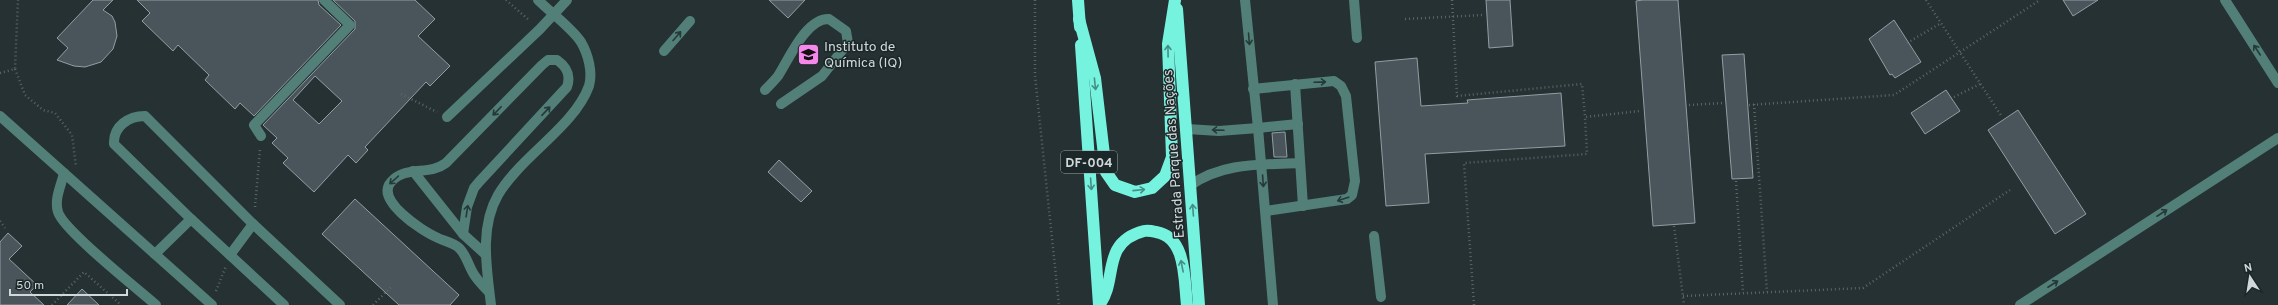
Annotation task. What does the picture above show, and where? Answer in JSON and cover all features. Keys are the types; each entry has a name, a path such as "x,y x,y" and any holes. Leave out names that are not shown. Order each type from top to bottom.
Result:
{"highway":[{"name":"DF-004","path":"1078,0 1099,305"},
{"path":"1080,19 1095,78 1106,172 1115,185 1135,192 1152,188 1165,176 1172,157 1168,44 1175,0"},
{"name":"Estrada Parque das Nações","path":"1175,0 1187,129 1199,305"},
{"path":"1099,305 1109,285 1117,250 1129,236 1146,230 1161,233 1174,242 1180,254 1186,305"}],"street":[{"path":"261,136 254,125 350,25 324,0"},
{"path":"491,305 486,254 487,230 498,195 522,164 570,115 583,98 589,84 588,55 580,41 538,0"},
{"path":"447,117 540,29 567,0"},
{"path":"1245,0 1262,165 1273,305"},
{"path":"1354,0 1357,38"},
{"path":"2225,0 2278,83"},
{"path":"765,90 776,78 798,42 816,22 829,19 846,31 848,43 822,76 781,104"},
{"path":"664,51 690,21"},
{"path":"463,234 467,207 474,188 567,87 568,75 563,65 553,60 542,65 442,166 429,171 405,172 391,181 387,190 388,199 417,225 436,237 460,248 475,276 489,292"},
{"path":"1254,89 1334,81 1341,86 1346,96 1355,181 1352,195 1347,199 1266,211"},
{"path":"1295,84 1302,206"},
{"path":"0,116 212,305"},
{"path":"284,305 191,219 114,144 113,138 121,124 131,118 145,116 253,224 340,305"},
{"path":"1187,129 1219,131 1298,124"},
{"path":"2020,305 2278,138"},
{"path":"1191,185 1205,175 1221,170 1246,166 1300,163"},
{"path":"413,171 463,234 486,254"},
{"path":"64,173 56,201 60,217 75,234 156,305"},
{"path":"155,254 191,219"},
{"path":"230,255 253,224"},
{"path":"1374,236 1380,297"}],"path":[{"path":"18,0 15,69 25,95 43,110 55,113 72,134 77,173"},
{"path":"506,0 540,29"},
{"path":"1035,0 1035,76 1059,305"},
{"path":"1452,0 1457,96 1582,84 1585,117 1587,154 1464,163 1474,305"},
{"path":"1926,0 2002,117"},
{"path":"1749,105 1894,95 2040,0"},
{"path":"1405,19 1483,15"},
{"path":"1907,43 1941,23"},
{"path":"0,73 15,69"},
{"path":"1954,97 1980,84"},
{"path":"401,94 447,117"},
{"path":"1689,105 1724,103"},
{"path":"1754,104 1768,292"},
{"path":"1585,117 1640,111"},
{"path":"253,224 261,136"},
{"path":"1736,181 1743,293"},
{"path":"1683,296 1862,288 2010,190"},
{"path":"0,221 5,228"},
{"path":"1674,226 1684,305"},
{"path":"216,292 230,255"},
{"path":"52,305 84,272 121,305"},
{"path":"373,305 391,287"}],"building":[{"path":"93,0 113,0 103,10 112,16 115,22 117,36 113,49 101,62 85,67 74,66 57,60 68,48 57,38"},
{"path":"137,0 318,0 319,5 341,25 254,116 240,103 235,109 205,80 209,75 178,45 173,51 142,21 150,13"},
{"path":"333,0 415,0 435,19 418,36 450,66 430,86 426,82 365,147 368,150 356,163 348,155 314,192 283,163 288,158 272,143 277,138 263,125 355,29 355,21","holes":["315,76 342,101 319,124 293,100"]},
{"path":"769,0 805,0 788,18"},
{"path":"1486,0 1510,0 1513,46 1489,48"},
{"path":"1678,0 1695,223 1653,226 1636,1"},
{"path":"2063,0 2098,0 2073,16"},
{"path":"1894,20 1921,62 1895,78 1892,74 1890,75 1869,39"},
{"path":"1744,54 1753,178 1732,179 1722,55"},
{"path":"1417,58 1421,106 1468,103 1467,100 1561,93 1565,146 1425,154 1429,203 1386,206 1375,62"},
{"path":"1946,90 1960,111 1925,134 1911,113"},
{"path":"2018,110 2086,214 2055,234 1988,130"},
{"path":"1285,132 1287,157 1274,157 1272,133"},
{"path":"779,160 812,191 801,202 768,172"},
{"path":"355,199 459,295 450,305 399,305 322,234"},
{"path":"8,233 22,246 9,259 37,285 30,292 44,305 0,305 0,242"},
{"path":"82,289 99,305 67,305"}],"place":[{"name":"Instituto de Química (IQ)","path":"808,54"}]}
